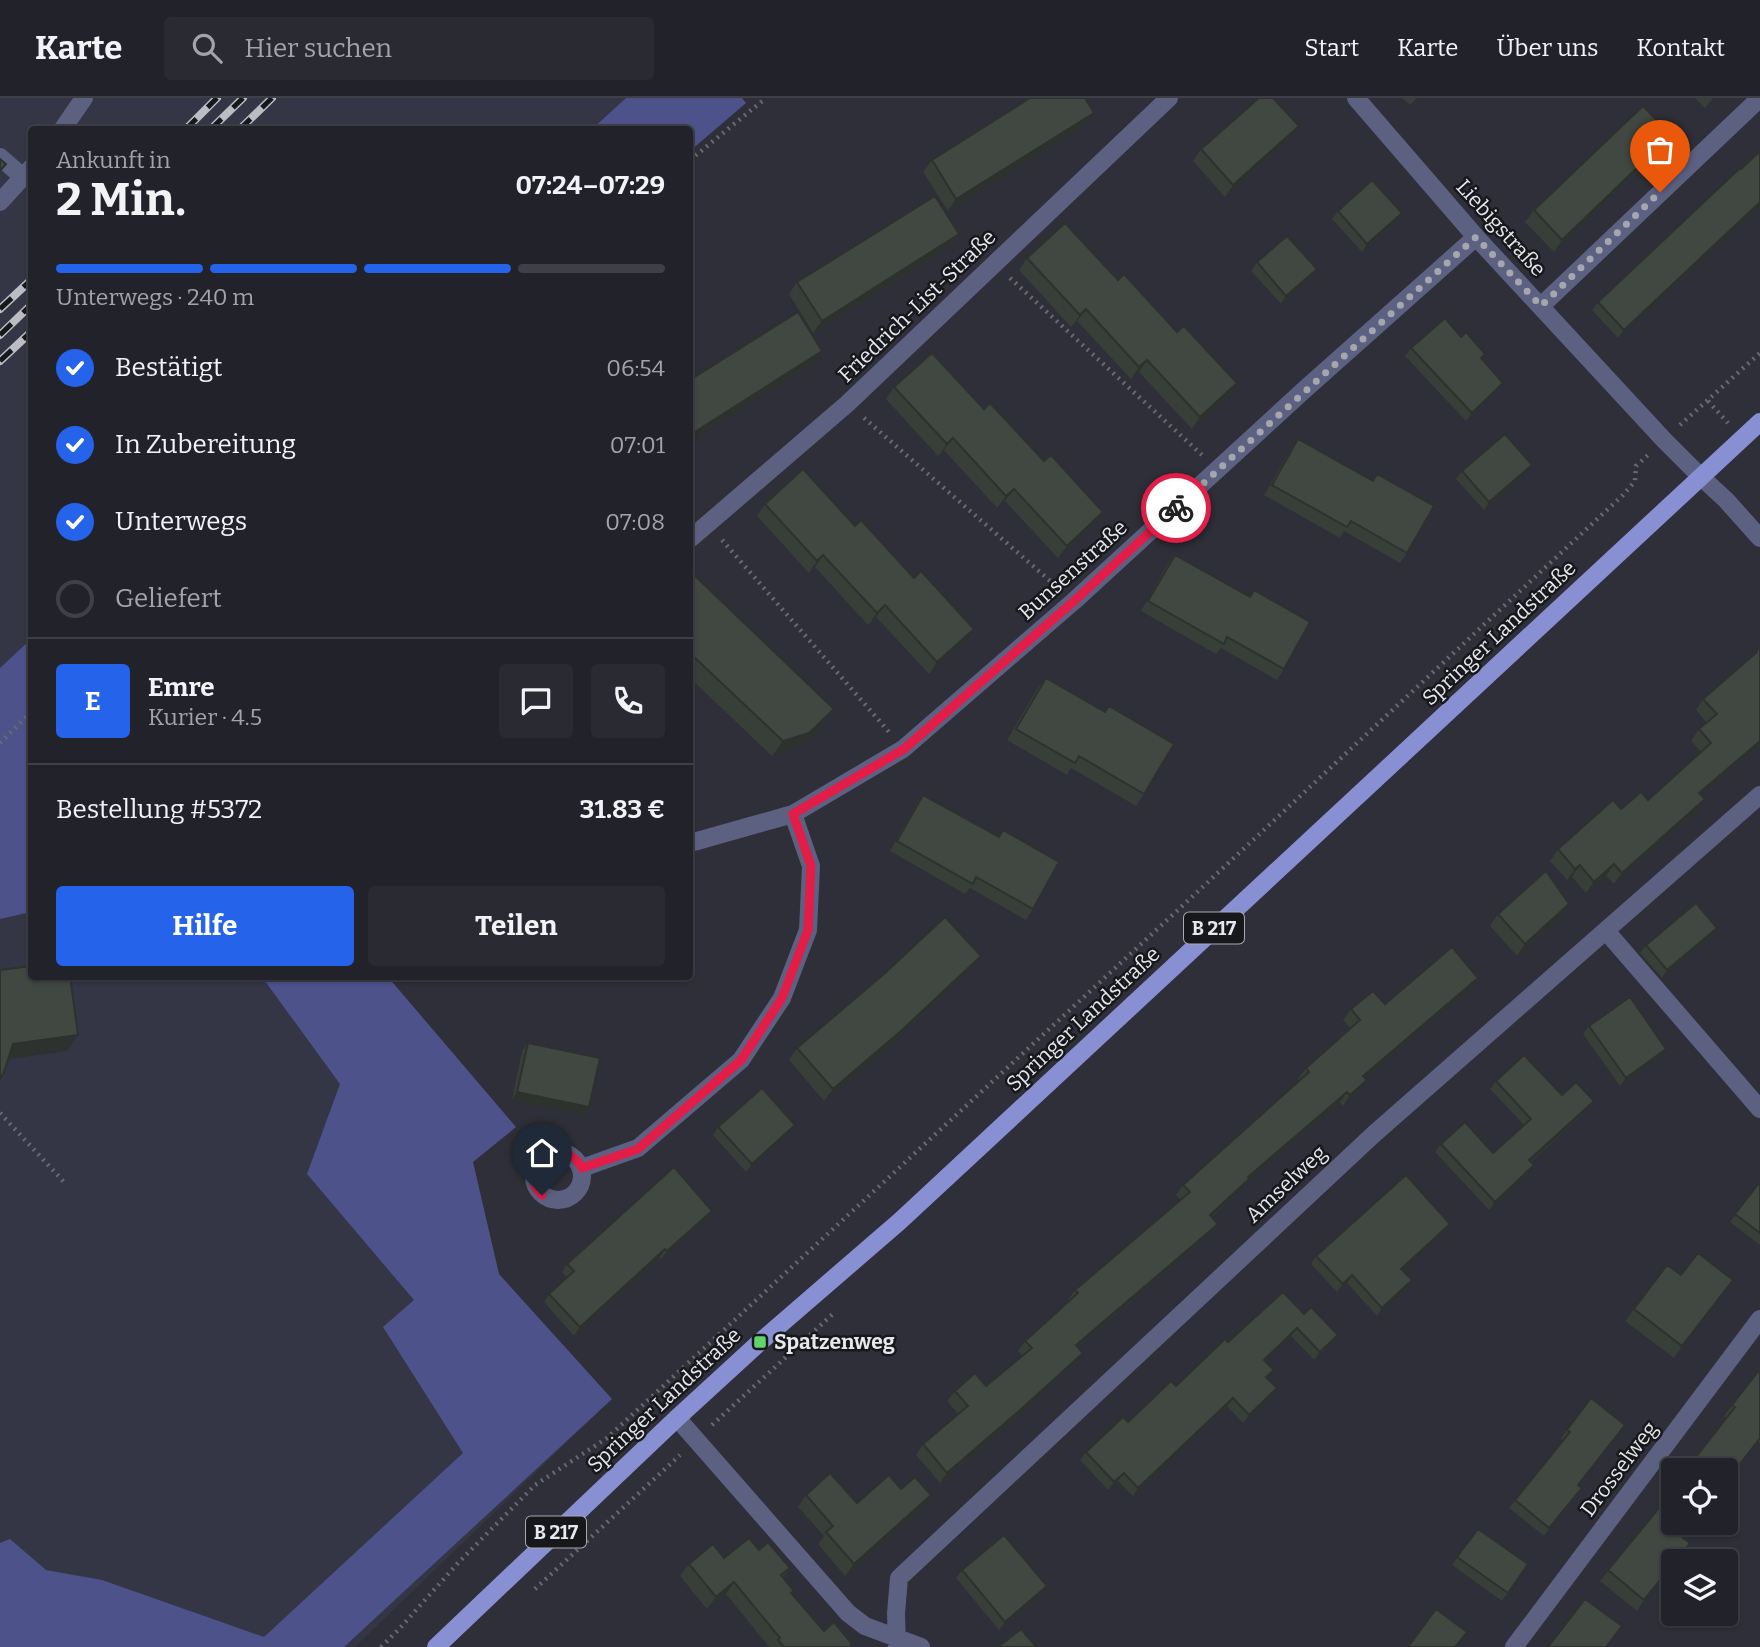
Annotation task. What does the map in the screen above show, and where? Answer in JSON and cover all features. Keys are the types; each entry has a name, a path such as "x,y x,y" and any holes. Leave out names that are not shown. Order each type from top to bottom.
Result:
{"main road":[{"name":"Springer Landstraße","path":"436,1647 677,1418 910,1212 1760,422"}],"street":[{"path":"65,126 83,98"},
{"name":"Friedrich-List-Straße","path":"693,536 847,404 1169,98"},
{"name":"Liebigstraße","path":"1356,98 1476,237 1664,440 1726,500 1760,538"},
{"path":"1541,306 1760,98"},
{"path":"0,158 27,172 0,202"},
{"name":"Bunsenstraße","path":"693,842 793,814 904,749 1074,601 1476,237"},
{"name":"Amselweg","path":"897,1642 899,1577 1374,1134 1760,795"},
{"path":"582,1168 638,1149 741,1060 782,998 808,930 811,866 793,814"},
{"path":"1606,931 1760,1109"},
{"name":"Drosselweg","path":"1514,1647 1760,1319"},
{"path":"677,1418 849,1613 865,1626 897,1642 921,1647"}],"path":[{"path":"693,158 766,98"},
{"path":"994,264 1218,469"},
{"path":"381,1647 535,1485 607,1438 1623,495 1634,481 1636,466 1760,353"},
{"path":"847,404 1074,601"},
{"path":"708,524 904,749"},
{"path":"0,743 28,715"},
{"path":"0,1113 64,1182"}],"shaded area":[{"path":"0,98 626,98 595,126 28,126 28,642 0,668"},
{"path":"626,98 742,98 746,103 693,148 693,126 595,126"},
{"path":"28,642 28,913 0,919 0,668"},
{"path":"28,913 28,980 310,980 473,1162 499,1274 612,1399 355,1647 0,1647 0,919"},
{"path":"264,980 391,980 516,1127 473,1162 499,1274 612,1399 344,1647 0,1647 0,1543 10,1539 46,1570 102,1580 264,1637 463,1453 383,1327 414,1300 307,1174 340,1084"}],"building":[{"path":"1030,98 1085,98 1094,113 956,199 932,160"},
{"path":"1259,98 1273,98 1299,126 1233,185 1201,149"},
{"path":"1643,106 1671,135 1562,240 1534,210"},
{"path":"1760,151 1760,202 1624,330 1598,302"},
{"path":"0,159 6,164 0,171"},
{"path":"1372,180 1402,213 1367,244 1338,211"},
{"path":"935,196 959,234 822,321 797,282"},
{"path":"1065,223 1118,280 1124,274 1177,332 1184,326 1237,383 1200,417 1147,360 1139,367 1086,309 1080,315 1027,258"},
{"path":"1287,236 1317,269 1286,296 1257,262"},
{"path":"798,312 822,351 693,433 693,378"},
{"path":"1445,318 1461,337 1466,332 1485,354 1481,358 1503,383 1472,413 1411,348"},
{"path":"932,353 984,409 990,403 1044,461 1051,455 1103,512 1067,546 1014,489 1006,496 953,438 947,444 894,387"},
{"path":"1505,434 1532,465 1489,502 1462,471"},
{"path":"1298,439 1373,481 1377,474 1434,506 1407,553 1351,521 1347,527 1272,485"},
{"path":"803,469 855,526 861,520 914,578 921,571 974,629 937,662 885,605 877,613 823,555 817,561 765,504"},
{"path":"1175,555 1250,597 1254,590 1310,622 1284,669 1227,637 1224,644 1148,601"},
{"path":"693,574 834,709 809,733 783,741 694,657"},
{"path":"1760,647 1760,741 1699,793 1705,799 1622,873 1614,864 1594,882 1580,865 1575,869 1558,849 1613,800 1621,809 1641,792 1648,800 1711,743 1699,729 1717,714 1703,699"},
{"path":"1046,678 1105,712 1109,706 1174,744 1144,794 1079,756 1075,763 1016,729"},
{"path":"923,795 999,837 1003,830 1059,862 1033,909 976,877 973,884 897,841"},
{"path":"1546,871 1569,904 1525,944 1498,914"},
{"path":"1696,903 1717,928 1667,970 1646,945"},
{"path":"945,917 981,956 902,1030 833,1089 797,1048 884,974"},
{"path":"1452,947 1478,978 1363,1076 1367,1080 1350,1095 1347,1092 1248,1177 1250,1178 1210,1215 1218,1224 1076,1345 1083,1353 947,1473 923,1444 968,1406 955,1391 975,1373 986,1386 1032,1348 1025,1341 1078,1293 1075,1290 1190,1192 1183,1185 1309,1072 1306,1068 1360,1020 1351,1009 1373,991 1385,1004"},
{"path":"28,966 28,980 71,980 78,1035 13,1044 0,1079 0,970"},
{"path":"1630,997 1666,1049 1626,1078 1589,1026"},
{"path":"528,1043 600,1058 589,1107 517,1092"},
{"path":"1524,1055 1562,1095 1576,1082 1594,1101 1529,1160 1534,1165 1495,1202 1441,1144 1465,1122 1493,1153 1531,1119 1496,1081"},
{"path":"762,1088 795,1125 752,1164 718,1127"},
{"path":"674,1167 712,1211 667,1251 665,1249 580,1327 549,1294 574,1271 567,1264"},
{"path":"1406,1175 1450,1224 1401,1269 1412,1280 1382,1308 1352,1275 1343,1284 1316,1256"},
{"path":"1760,1182 1760,1233 1735,1214"},
{"path":"1698,1253 1733,1280 1682,1346 1634,1309 1667,1265 1681,1275"},
{"path":"1283,1292 1304,1314 1311,1307 1338,1335 1320,1352 1297,1328 1264,1360 1274,1370 1266,1377 1277,1388 1249,1415 1233,1398 1138,1488 1124,1473 1114,1482 1086,1452 1123,1417 1128,1422 1171,1381 1176,1386 1225,1339 1228,1342"},
{"path":"1760,1369 1760,1438 1738,1466 1738,1458 1695,1458 1735,1407 1732,1405"},
{"path":"1591,1398 1625,1425 1578,1485 1582,1488 1549,1528 1515,1500 1570,1432 1567,1430"},
{"path":"830,1473 857,1503 889,1475 901,1489 915,1477 931,1495 854,1564 826,1532 833,1526 806,1495"},
{"path":"1661,1506 1661,1535 1684,1535 1682,1537 1690,1543 1685,1549 1661,1549 1661,1579 1644,1600 1608,1570"},
{"path":"1478,1529 1528,1564 1508,1593 1457,1557"},
{"path":"1004,1535 1047,1586 1005,1622 962,1570"},
{"path":"749,1538 759,1550 768,1542 790,1568 781,1575 794,1591 791,1593 824,1631 834,1622 852,1644 849,1647 784,1647 778,1640 780,1638 734,1582 716,1597 689,1564 713,1544 724,1558"},
{"path":"1585,1599 1622,1626 1606,1647 1548,1647"},
{"path":"1436,1609 1467,1632 1455,1647 1408,1647"},
{"path":"1021,1629 1036,1647 998,1647"}],"railway":[{"path":"189,126 217,98"},
{"path":"214,126 243,98"},
{"path":"243,126 272,98"},
{"path":"0,309 28,283"},
{"path":"0,335 28,308"},
{"path":"0,361 28,335"}],"way so far":[{"path":"1176,508 1476,237 1541,306 1660,192"}],"place":[{"name":"Spatzenweg","path":"760,1342"}],"route":[{"path":"542,1195 534,1185 533,1172 539,1160 550,1153 563,1152 575,1158 582,1168 638,1149 741,1060 755,1040 782,998 808,930 811,866 793,814 904,749 1176,508"}]}
